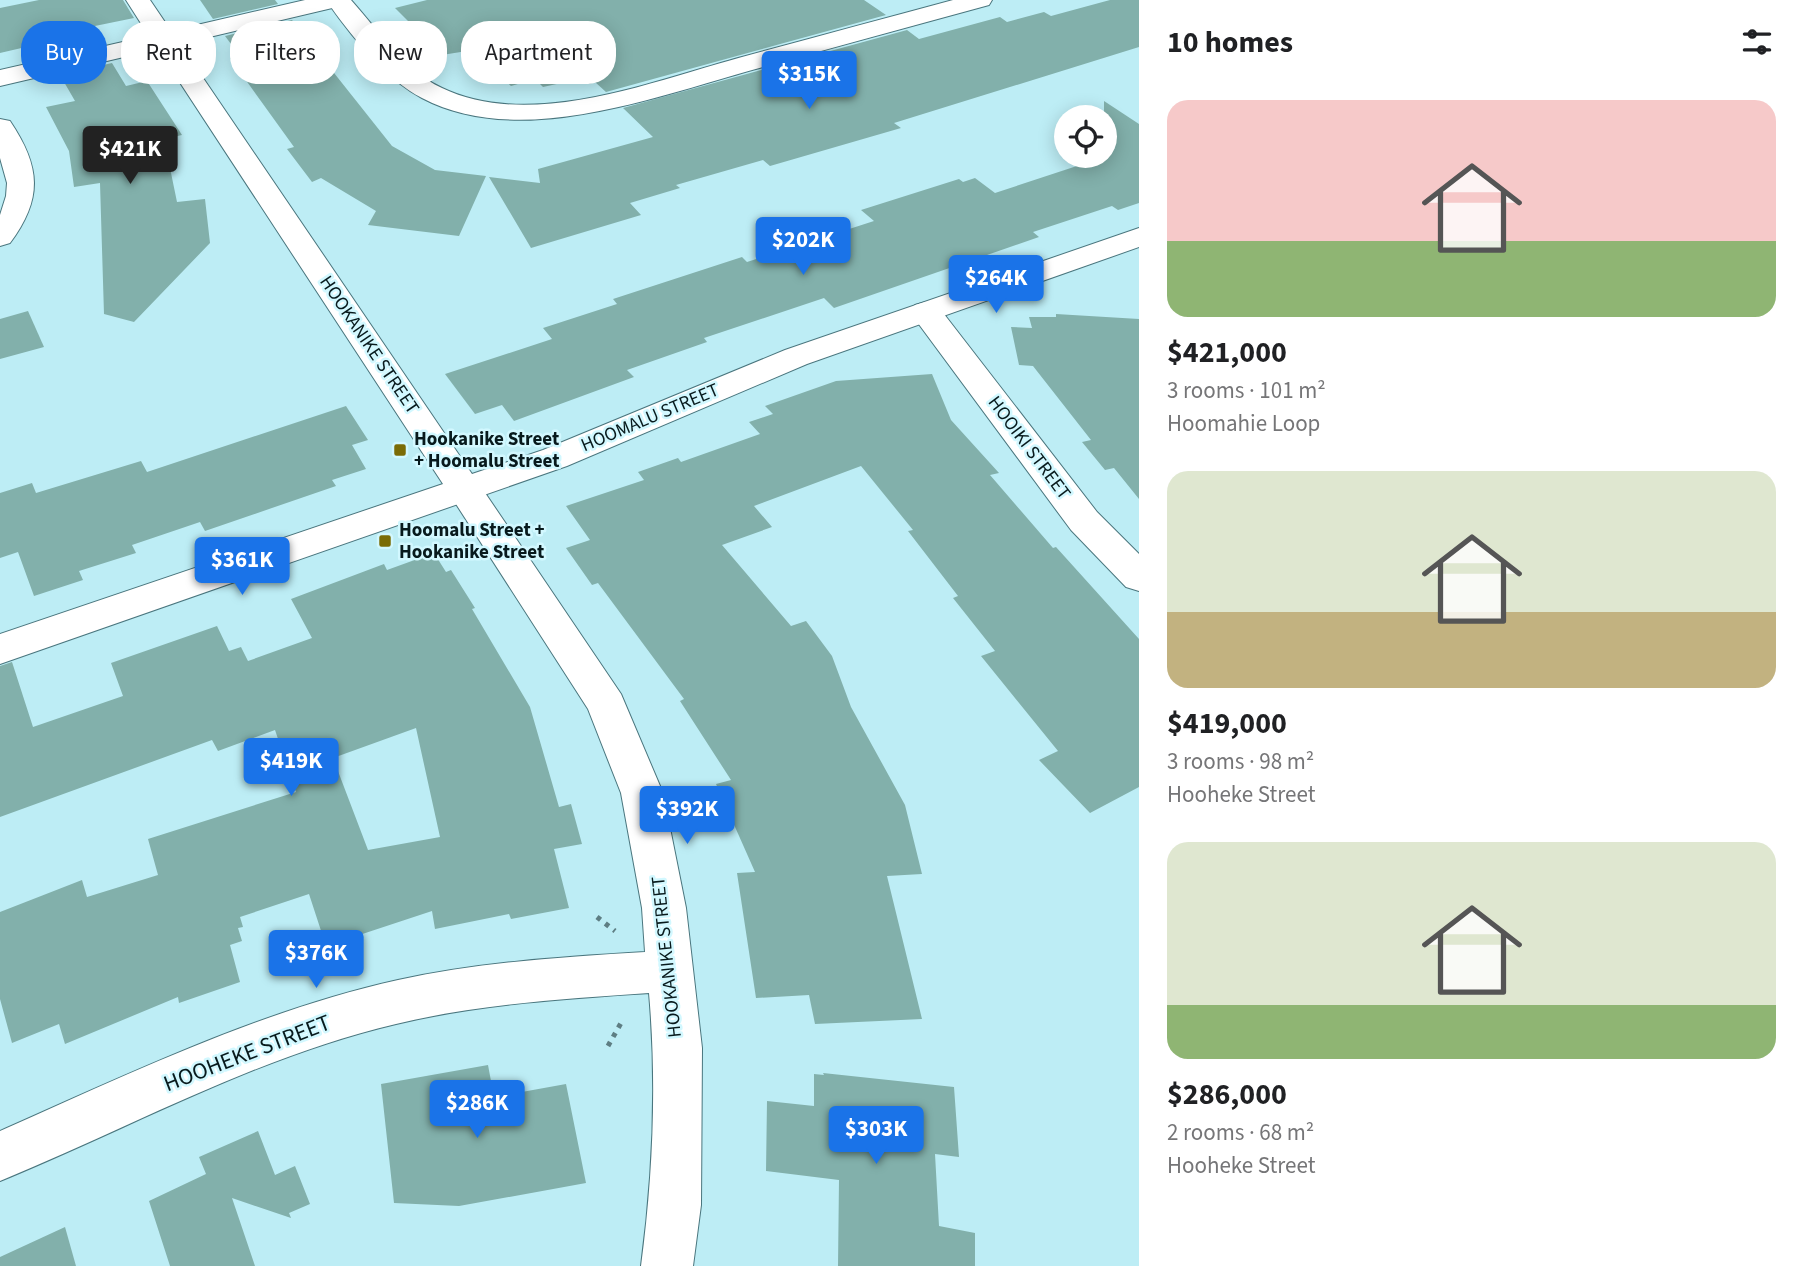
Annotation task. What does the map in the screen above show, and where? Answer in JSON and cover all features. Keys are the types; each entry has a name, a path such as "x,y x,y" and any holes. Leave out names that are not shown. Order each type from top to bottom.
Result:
{"street":[{"name":"HOOKANIKE STREET","path":"138,0 152,21"},
{"path":"216,28 337,0 399,69 426,90 474,106 527,112 585,107 980,0"},
{"path":"0,78 121,50"},
{"name":"HOOKANIKE STREET","path":"194,84 582,664 607,705 623,742 642,793 655,851 678,1048 675,1205 667,1266"},
{"path":"0,127 18,165 22,196 13,221 0,237"},
{"name":"HOOMALU STREET","path":"0,649 555,458 757,372 1139,237"},
{"name":"HOOIKI STREET","path":"926,312 1084,521 1139,577"},
{"name":"HOOHEKE STREET","path":"0,1156 228,1055 386,1005 453,990 521,981 671,971"}],"path":[{"path":"597,917 615,931"},
{"path":"608,1046 621,1023"}],"building":[{"path":"39,0 123,0 134,18 107,24 107,21 21,21 21,48 0,53 0,8"},
{"path":"200,0 275,0 278,4 213,19"},
{"path":"427,0 864,0 886,15 606,92 597,84 616,84 616,21 461,21 461,52 447,54 447,21 408,21 395,8"},
{"path":"1110,0 1139,0 1139,47 894,123 901,128 770,166 763,160 676,185 680,188 630,203 641,215 531,248 489,177 540,183 538,169 653,137 623,108 907,30 919,39 1000,17 1007,22 1044,12 1051,16"},
{"path":"112,63 121,78 121,84 149,84 182,135 164,139 177,202 205,199 210,243 134,322 104,314 100,183 74,187 69,151 46,107 75,101 65,84 107,84 107,64"},
{"path":"340,80 392,146 435,170 486,176 459,236 368,225 376,211 321,178 312,182 287,149 294,147 249,84 340,84"},
{"path":"1117,110 1139,124 1139,203 1118,210 1112,206 1033,232 1039,237 834,308 824,298 704,338 707,342 627,370 634,377 514,421 502,405 475,414 445,374 552,339 543,328 617,304 613,299 742,257 747,262 874,221 861,210 959,179 963,182 975,178 995,193 1071,168 1117,168"},
{"path":"28,311 44,347 0,359 0,319"},
{"path":"1056,314 1139,319 1139,499 1114,468 1105,470 1082,442 1091,440 1033,366 1019,365 1011,327 1032,328 1029,317 1056,317"},
{"path":"932,374 951,420 999,473 990,475 1053,548 1056,547 1139,639 1139,787 1090,813 1039,760 1058,751 981,656 995,651 953,598 958,596 908,531 913,530 861,466 754,506 772,527 722,545 791,626 806,621 832,656 851,707 905,805 922,874 887,876 922,1019 815,1024 809,995 756,998 737,873 755,872 716,784 731,780 680,701 684,699 598,583 592,585 566,548 590,540 566,506 644,480 638,472 678,458 681,462 760,434 749,422 773,414 765,406 836,381"},
{"path":"346,406 368,440 352,445 366,469 332,480 336,486 205,531 200,522 132,545 136,553 79,571 83,580 34,596 18,552 0,558 0,493 32,483 36,493 141,461 147,472"},
{"path":"434,553 446,572 451,570 475,608 472,609 530,707 559,807 571,804 582,844 554,849 569,908 511,919 509,914 435,929 432,911 326,946 309,894 240,917 243,927 238,928 242,941 230,945 240,982 179,1003 178,997 65,1044 59,1024 12,1043 0,999 0,912 82,880 87,897 158,875 148,839 296,792 275,730 218,751 212,740 0,817 0,666 12,662 33,727 123,696 111,663 217,626 229,651 241,647 248,661 312,638 291,599 384,564 387,570","holes":["416,728 440,837 368,850 333,758"]},
{"path":"488,1065 494,1097 566,1084 586,1183 459,1206 394,1203 381,1084"},
{"path":"823,1073 954,1087 959,1157 935,1154 939,1226 975,1233 975,1266 838,1266 839,1180 766,1171 767,1101 814,1106 814,1074 824,1075"},
{"path":"258,1131 275,1175 295,1166 310,1204 289,1213 291,1218 232,1198 255,1266 170,1266 149,1201 206,1174 199,1157"},
{"path":"65,1227 76,1266 0,1266 0,1257"}],"place":[{"name":"Hookanike Street + Hoomalu Street","path":"400,450"},
{"name":"Hoomalu Street + Hookanike Street","path":"385,541"}]}
